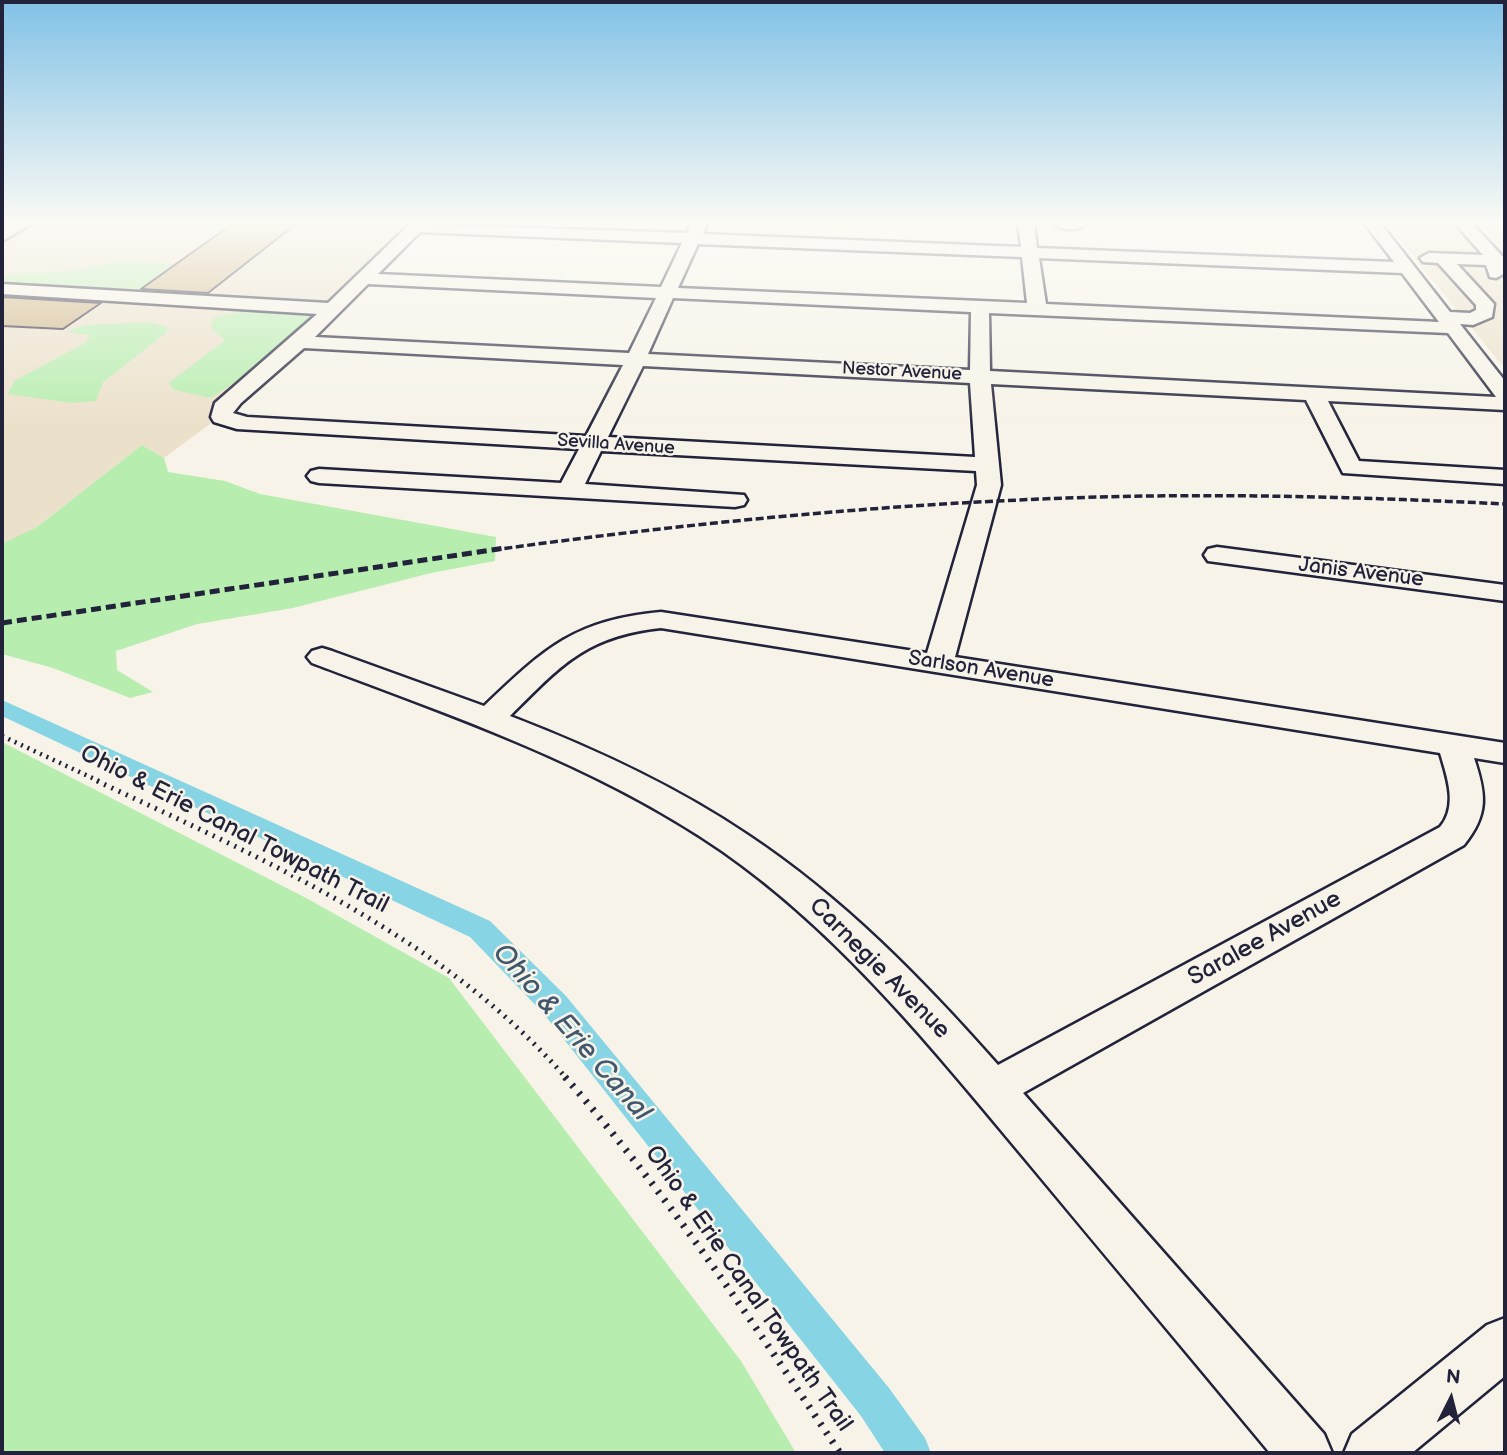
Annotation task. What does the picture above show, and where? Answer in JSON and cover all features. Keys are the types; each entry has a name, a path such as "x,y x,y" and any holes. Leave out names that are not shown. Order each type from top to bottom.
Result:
{"street":[{"path":"50,292 333,309"},
{"path":"299,342 351,292"},
{"path":"642,292 1450,323 1473,319 1485,313 1490,292"},
{"path":"1035,292 1037,309"},
{"path":"1426,292 1505,395"},
{"path":"1474,292 1485,304"},
{"path":"570,489 594,445 666,293"},
{"path":"939,663 987,493 989,475 980,376 981,307"},
{"name":"Nestor Avenue","path":"299,342 1505,404"},
{"name":"Sevilla Avenue","path":"299,342 260,373 223,408 221,413 226,420 245,424 987,466"},
{"path":"1313,393 1351,468 1505,477"},
{"path":"319,476 735,500"},
{"name":"Janis Avenue","path":"1217,555 1505,593"},
{"name":"Sarlson Avenue","path":"489,719 576,641 607,628 642,621 679,621 1505,753"},
{"name":"Carnegie Avenue","path":"322,657 568,749 647,789 734,842 772,869 857,941 932,1019 1305,1453"},
{"name":"Saralee Avenue","path":"993,1089 1452,836 1467,815 1468,796 1454,745"},
{"path":"1371,1453 1505,1343"}],"path":[{"name":"Ohio & Erie Canal Towpath Trail","path":"2,736 168,814 347,904 450,973 495,1009 541,1049 617,1136 767,1344 840,1453"}],"shaded area":[{"path":"2,292 349,292 222,415 164,458 142,445 37,527 2,546"},
{"path":"1442,292 1505,292 1505,369"}],"green space":[{"path":"255,308 317,312 279,353 211,398 174,390 169,383 225,340 211,328 213,318"},
{"path":"146,322 168,327 166,333 103,382 96,401 72,403 8,394 14,381 87,342 90,335 67,332 85,325"},
{"path":"142,445 164,458 168,472 225,481 260,494 496,537 495,561 431,573 293,608 197,624 116,651 117,670 153,692 130,698 53,668 2,654 2,544 37,527"},
{"path":"2,742 308,899 449,978 741,1361 796,1453 2,1453"}],"building":[{"path":"2,297 101,303 63,329 2,326"}],"waterway":[{"name":"Ohio & Erie Canal","path":"2,707 480,929 555,1005 875,1402 910,1453"}],"railway":[{"path":"493,550 755,519 1019,500 1262,496 1505,504"},
{"path":"2,623 505,548"}]}
